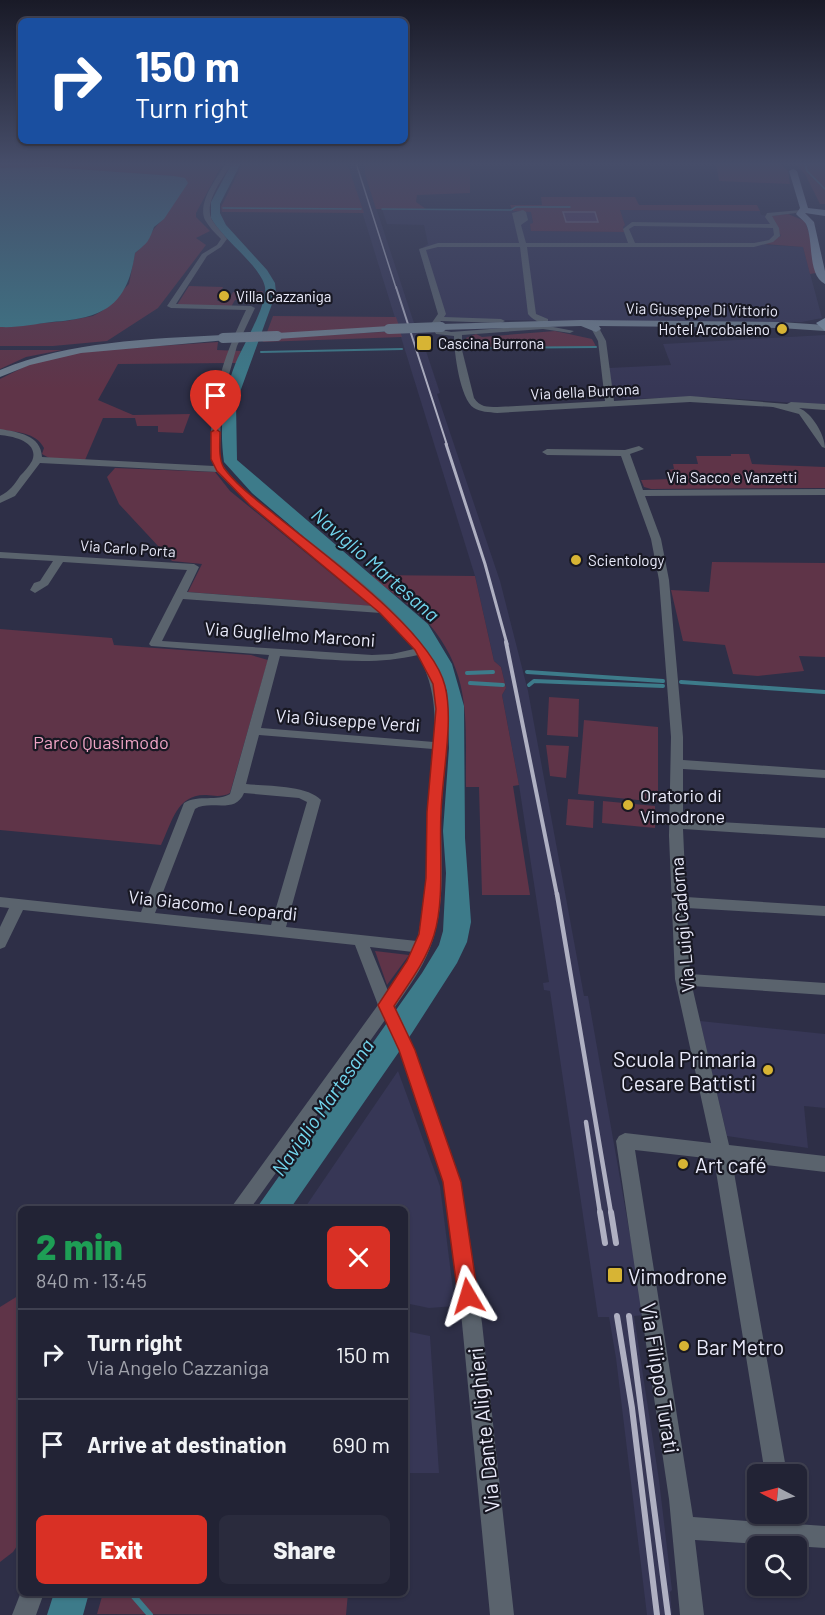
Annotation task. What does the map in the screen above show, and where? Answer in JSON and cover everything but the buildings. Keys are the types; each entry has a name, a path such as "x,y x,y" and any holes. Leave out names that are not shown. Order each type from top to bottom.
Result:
{"main road":[{"path":"813,238 825,287"},
{"path":"822,238 825,261"}],"street":[{"path":"224,238 219,246 204,255 171,306 253,305 235,342 216,409 215,457 220,469 254,503 384,610 422,651 440,688 442,709 434,812 433,885 427,934 423,947 386,1005 241,1206"},
{"path":"521,238 532,314 545,321"},
{"path":"630,238 633,246"},
{"path":"441,323 442,313 424,261 423,248 436,245 758,244 773,238"},
{"path":"0,374 36,359 80,349 389,329 441,323 545,321 556,322 571,328"},
{"path":"556,322 435,324 438,332 458,334 543,327 592,329 602,344 610,403"},
{"path":"532,323 571,328"},
{"name":"Via Giuseppe Di Vittorio","path":"592,329 615,323 824,325"},
{"name":"Via della Burrona","path":"458,334 462,367 472,401 482,408 697,399 825,406"},
{"name":"Via della Burrona","path":"773,404 788,406 804,416"},
{"path":"811,406 804,408 804,416 825,445"},
{"path":"0,432 29,439 36,448 37,460 12,494 0,500"},
{"path":"547,452 625,453 639,449"},
{"name":"Via Luigi Cadorna","path":"625,453 656,539 663,576 674,688 678,902 683,979 722,1152 774,1464"},
{"path":"37,460 220,469"},
{"name":"Via Sacco e Vanzetti","path":"639,493 825,492"},
{"name":"Via Carlo Porta","path":"0,555 194,567 179,595"},
{"name":"Via Carlo Porta","path":"35,590 38,585 44,583 60,559"},
{"path":"179,595 384,610"},
{"name":"Via Guglielmo Marconi","path":"179,595 155,644 376,659 422,651"},
{"path":"146,918 189,806 198,801 231,800 236,796 276,651"},
{"name":"Via Giuseppe Verdi","path":"254,731 440,746"},
{"path":"677,764 825,774"},
{"path":"238,788 302,794 314,800 278,932"},
{"path":"676,824 825,833"},
{"name":"Via Giacomo Leopardi","path":"0,902 423,947"},
{"path":"678,902 825,911"},
{"path":"0,943 18,904"},
{"name":"Via Dante Alighieri","path":"360,940 407,1050 452,1182 472,1323 502,1615"},
{"path":"683,979 825,989"},
{"name":"Via Filippo Turati","path":"692,1615 684,1528 625,1141 722,1152"},
{"path":"722,1152 825,1164"},
{"path":"684,1528 759,1533 785,1524 825,1537"},
{"path":"24,1615 31,1596"}],"shaded area":[{"path":"0,238 149,238 135,253 126,286 119,298 99,313 70,320 0,327"},
{"path":"227,238 238,238 267,270 275,283 276,293 236,403 237,460 428,624 452,664 464,706 465,838 471,922 467,942 457,963 412,1033 292,1206 258,1206 422,973 439,945 443,931 446,873 443,831 449,748 447,691 429,656 413,633 381,602 252,493 224,462 222,423 228,386 236,362 259,314 265,294 262,279 249,261"},
{"path":"370,238 386,238 420,339 427,339 430,347 425,348 440,393 437,394 500,581 528,691 584,996 588,996 644,1315 634,1316 659,1480 672,1590 670,1592 672,1615 647,1615 616,1358 609,1317 598,1317 550,991 544,990 543,983 549,982 519,785 502,695 506,688 501,667 494,661 475,576"},
{"path":"427,238 777,238 766,245 803,247 822,318 802,322 449,320 439,315 419,250 428,244"},
{"path":"825,335 825,405 707,397 627,399 613,396 609,368 671,365 663,344"},
{"name":"Scuola Primaria Cesare Battisti","path":"700,1021 825,1034 825,1108 804,1106 808,1148 727,1136"},
{"path":"398,1071 440,1186 455,1306 429,1308 408,1304 408,1206 306,1206"},
{"path":"408,1332 430,1336 439,1473 408,1473"},
{"path":"53,1596 88,1596 83,1615 47,1615"}],"green space":[{"path":"148,238 197,238 206,245 158,308 107,341 53,346 0,346 0,327 66,321 93,316 102,311 129,284 135,253"},
{"path":"776,238 811,238 816,273 810,274 803,247 764,244"},
{"path":"189,286 223,287 217,301 228,301 233,292 263,291 260,300 235,300 231,307 177,305"},
{"path":"273,316 396,317 399,326 275,334 267,332"},
{"path":"400,331 402,337 262,342 269,338"},
{"path":"555,331 592,339 597,348 464,348 466,338 476,334 482,337"},
{"path":"218,342 217,350 241,351 236,363 118,364 98,400 133,415 190,414 183,433 158,432 158,426 137,426 135,418 103,418 85,460 49,458 42,454 44,448 31,436 0,430 0,379 32,363 85,351"},
{"path":"0,350 62,350 26,357 0,369"},
{"path":"731,454 749,454 752,464 825,467 825,488 651,489 644,487 641,480 671,479 668,470 674,469 673,464 698,464 696,456 731,456"},
{"path":"115,468 215,472 230,491 371,606 188,592 202,564 172,561 119,504 107,477"},
{"path":"712,562 825,563 825,657 799,656 804,671 758,676 733,674 725,645 683,641 671,590 709,592"},
{"path":"369,575 475,576 494,661 501,667 506,688 502,695 519,785 513,786 530,895 482,895 479,787 466,787 466,722 464,702 454,664 444,644 430,625 409,605"},
{"name":"Parco Quasimodo","path":"0,629 112,638 114,645 251,655 268,660 230,793 222,796 196,796 188,799 172,819 161,845 0,830"},
{"path":"549,697 579,699 578,737 547,735"},
{"path":"584,720 658,727 658,802 578,794"},
{"path":"546,745 569,746 566,778 550,776"},
{"path":"568,799 594,801 593,828 566,825"},
{"path":"603,801 655,806 655,828 602,823"},
{"path":"375,951 409,955 387,985"},
{"path":"18,1296 18,1544 13,1552 0,1562 0,1307"},
{"path":"102,1596 348,1596 346,1615 97,1614"}],"waterway":[{"path":"464,348 596,347"},
{"path":"426,348 432,348"},
{"path":"261,352 402,349"},
{"path":"467,673 493,672"},
{"path":"527,672 663,681"},
{"path":"529,685 534,681 663,686"},
{"path":"681,682 825,692"},
{"path":"470,683 503,685"},
{"path":"134,1596 150,1615"}],"railway":[{"path":"380,238 396,288"},
{"path":"396,287 447,445"},
{"path":"446,444 485,564 507,644"},
{"path":"506,642 557,895"},
{"path":"557,894 611,1213"},
{"path":"586,1122 600,1213"},
{"path":"600,1212 605,1243"},
{"path":"611,1212 616,1243"},
{"path":"617,1316 632,1408 657,1615"},
{"path":"629,1316 668,1615"}],"place":[{"name":"Villa Cazzaniga","path":"224,296"},
{"name":"Hotel Arcobaleno","path":"782,329"},
{"name":"Cascina Burrona","path":"424,343"},
{"name":"Scientology","path":"576,560"},
{"name":"Oratorio di Vimodrone","path":"628,805"},
{"name":"Scuola Primaria Cesare Battisti","path":"768,1070"},
{"name":"Art café","path":"683,1164"},
{"name":"Vimodrone","path":"615,1275"},
{"name":"Bar Metro","path":"684,1346"}],"route":[{"path":"216,432 216,459 220,469 254,503 384,610 420,648 439,684 442,709 434,812 434,878 427,934 414,963 386,1005 407,1050 452,1182 468,1296"}],"water label":[{"name":"Naviglio Martesana","path":"376,564"},
{"name":"Naviglio Martesana","path":"322,1107"}]}
